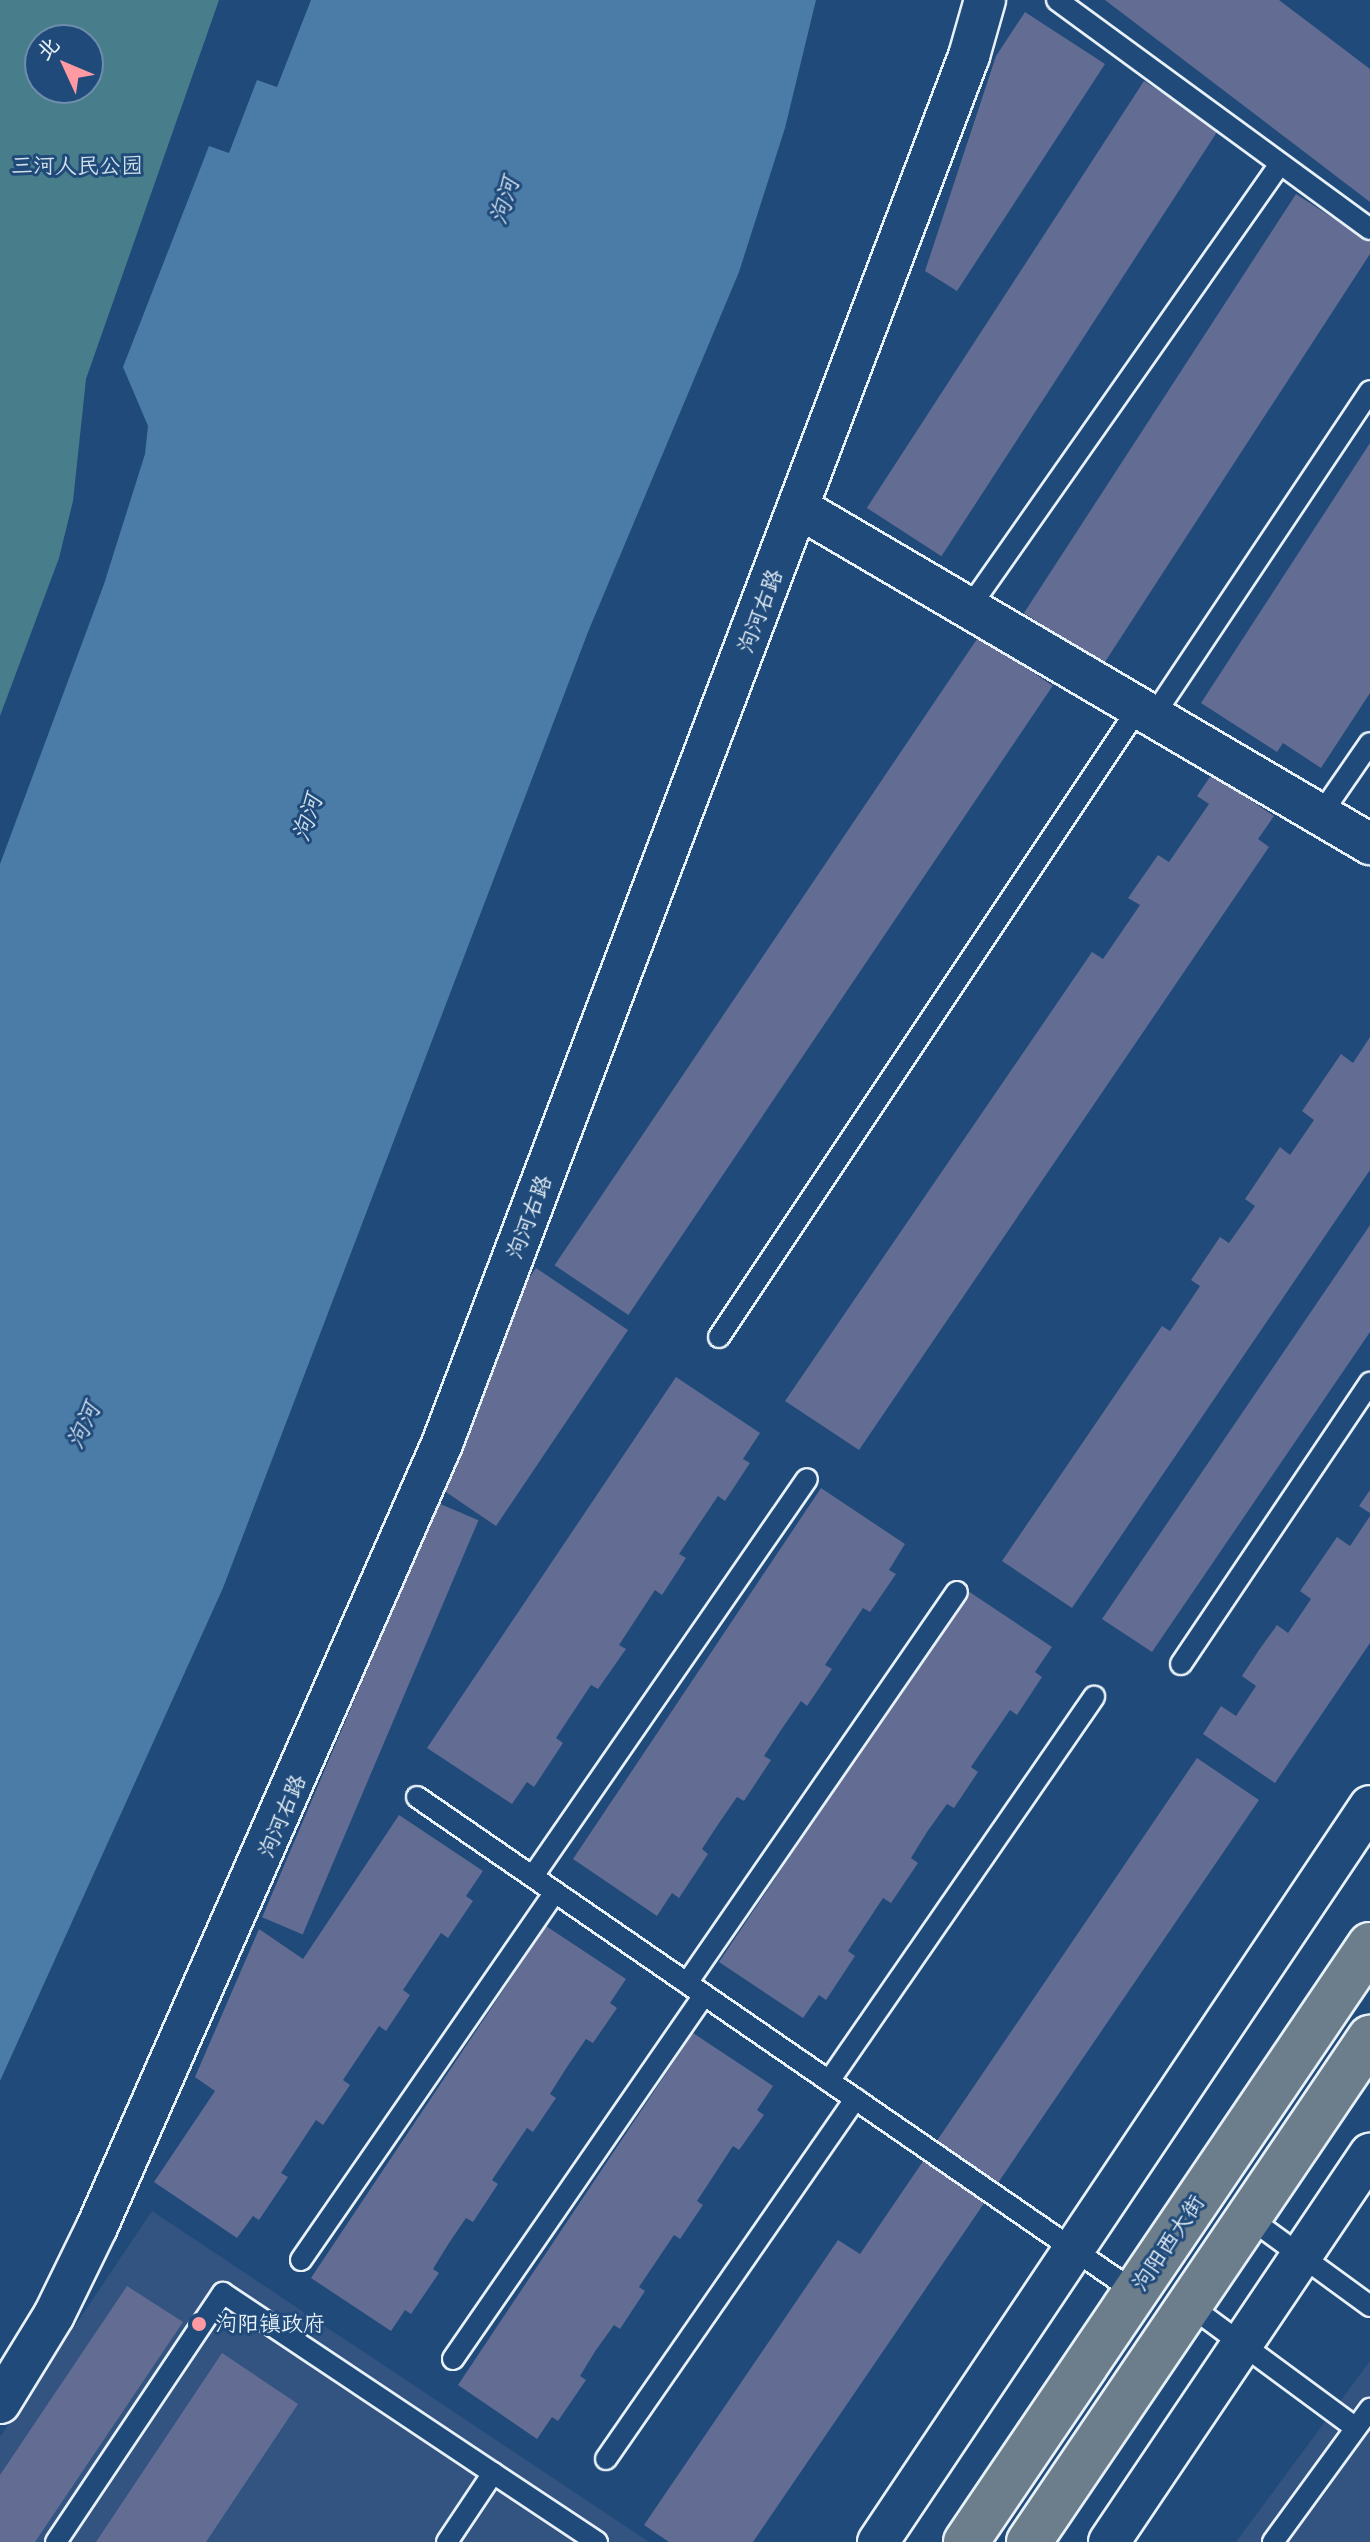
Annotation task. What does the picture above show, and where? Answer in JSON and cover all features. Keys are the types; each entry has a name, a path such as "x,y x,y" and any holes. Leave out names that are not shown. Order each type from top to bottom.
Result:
{"highway":[{"name":"泃阳西大街","path":"966,2542 1370,1945"},
{"path":"1029,2542 1370,2038"}],"street":[{"name":"泃河右路","path":"0,2403 54,2315 97,2227 442,1444 969,56 985,0"},
{"path":"799,508 1370,844"},
{"path":"878,2542 1370,1806"},
{"path":"1109,2542 1370,2154"}],"lane":[{"path":"1057,0 1370,229"},
{"path":"969,608 1280,164"},
{"path":"719,1337 1370,391"},
{"path":"1321,814 1370,743"},
{"path":"1181,1664 1370,1383"},
{"path":"533,1876 807,1479"},
{"path":"453,2359 957,1592"},
{"path":"829,2081 1094,1697"},
{"path":"417,1797 1135,2292"},
{"path":"301,2260 555,1892"},
{"path":"606,2459 855,2099"},
{"path":"1248,2217 1370,2306"},
{"path":"56,2542 223,2293 597,2542"},
{"path":"1189,2305 1356,2428"},
{"path":"1273,2542 1370,2409"},
{"path":"447,2542 493,2473"}],"shaded area":[{"name":"泃阳镇政府","path":"152,2211 649,2542 0,2542 0,2437"},
{"path":"1370,2361 1370,2542 1236,2542"}],"green space":[{"name":"三河人民公园","path":"0,0 219,0 86,379 73,501 59,558 0,716"}],"water":[{"name":"泃河","path":"311,0 816,0 785,128 739,272 588,632 223,1588 0,2081 0,864 104,584 145,454 148,426 123,367 209,146 229,153 257,80 277,87"}],"building":[{"path":"1105,0 1279,0 1370,69 1370,202"},
{"path":"1025,12 1105,64 957,291 925,271 996,56"},
{"path":"1144,81 1219,129 941,556 867,508"},
{"path":"1296,194 1370,242 1370,254 1103,665 1024,613"},
{"path":"1370,443 1370,693 1321,768 1283,743 1277,752 1201,703"},
{"path":"979,636 1053,686 628,1315 555,1265"},
{"path":"1212,774 1274,816 1258,839 1269,847 859,1450 785,1401 1092,952 1103,959 1140,905 1128,898 1158,855 1169,862 1209,804 1197,796"},
{"path":"1370,1037 1370,1170 1072,1608 1002,1561 1162,1326 1170,1331 1200,1286 1191,1280 1220,1237 1229,1243 1255,1206 1245,1199 1280,1147 1290,1155 1314,1120 1302,1111 1341,1054 1353,1063"},
{"path":"1370,1225 1370,1332 1152,1652 1102,1619"},
{"path":"536,1268 628,1330 496,1526 440,1488 520,1291"},
{"path":"676,1377 760,1433 743,1459 750,1463 725,1501 718,1496 679,1554 686,1558 662,1595 655,1590 619,1645 626,1649 598,1689 591,1685 556,1738 563,1743 534,1787 527,1782 512,1804 427,1748"},
{"path":"821,1488 905,1544 889,1570 896,1574 870,1612 863,1608 825,1665 832,1669 807,1706 801,1701 781,1730 764,1756 771,1760 744,1801 737,1797 719,1823 702,1849 708,1854 679,1898 672,1893 657,1916 573,1859"},
{"path":"1370,1490 1370,1513 1359,1506"},
{"path":"438,1503 479,1520 303,1934 262,1917"},
{"path":"1370,1516 1370,1643 1275,1783 1203,1734 1221,1706 1236,1716 1256,1686 1242,1676 1259,1650 1277,1625 1288,1633 1311,1599 1300,1591 1337,1537 1350,1546"},
{"path":"968,1591 1052,1647 1035,1672 1042,1677 1017,1715 1010,1710 971,1767 978,1772 954,1808 947,1804 927,1832 911,1858 918,1863 891,1903 883,1898 848,1951 855,1956 826,2000 819,1995 803,2018 719,1962"},
{"path":"1197,1758 1259,1800 753,2542 669,2542 644,2525 838,2240 860,2254"},
{"path":"399,1815 483,1871 466,1896 473,1901 448,1938 441,1933 403,1990 410,1995 386,2031 379,2026 343,2080 350,2085 323,2125 316,2120 281,2173 288,2177 259,2220 253,2216 237,2238 154,2182 215,2091 195,2077 259,1929 303,1959"},
{"path":"546,1926 626,1979 610,2003 617,2008 593,2043 586,2039 550,2094 556,2098 533,2132 527,2128 492,2180 498,2184 473,2222 466,2218 449,2243 433,2269 439,2273 411,2314 405,2310 391,2331 311,2278"},
{"path":"693,2033 773,2086 757,2110 764,2115 739,2150 733,2146 697,2201 703,2205 680,2239 674,2235 639,2287 645,2291 620,2329 614,2325 596,2350 580,2376 586,2380 558,2421 552,2417 537,2439 458,2385"},
{"path":"127,2286 183,2322 35,2542 0,2542 0,2475"},
{"path":"222,2353 298,2404 206,2542 96,2542"}],"place":[{"name":"泃阳镇政府","path":"199,2324"}]}
